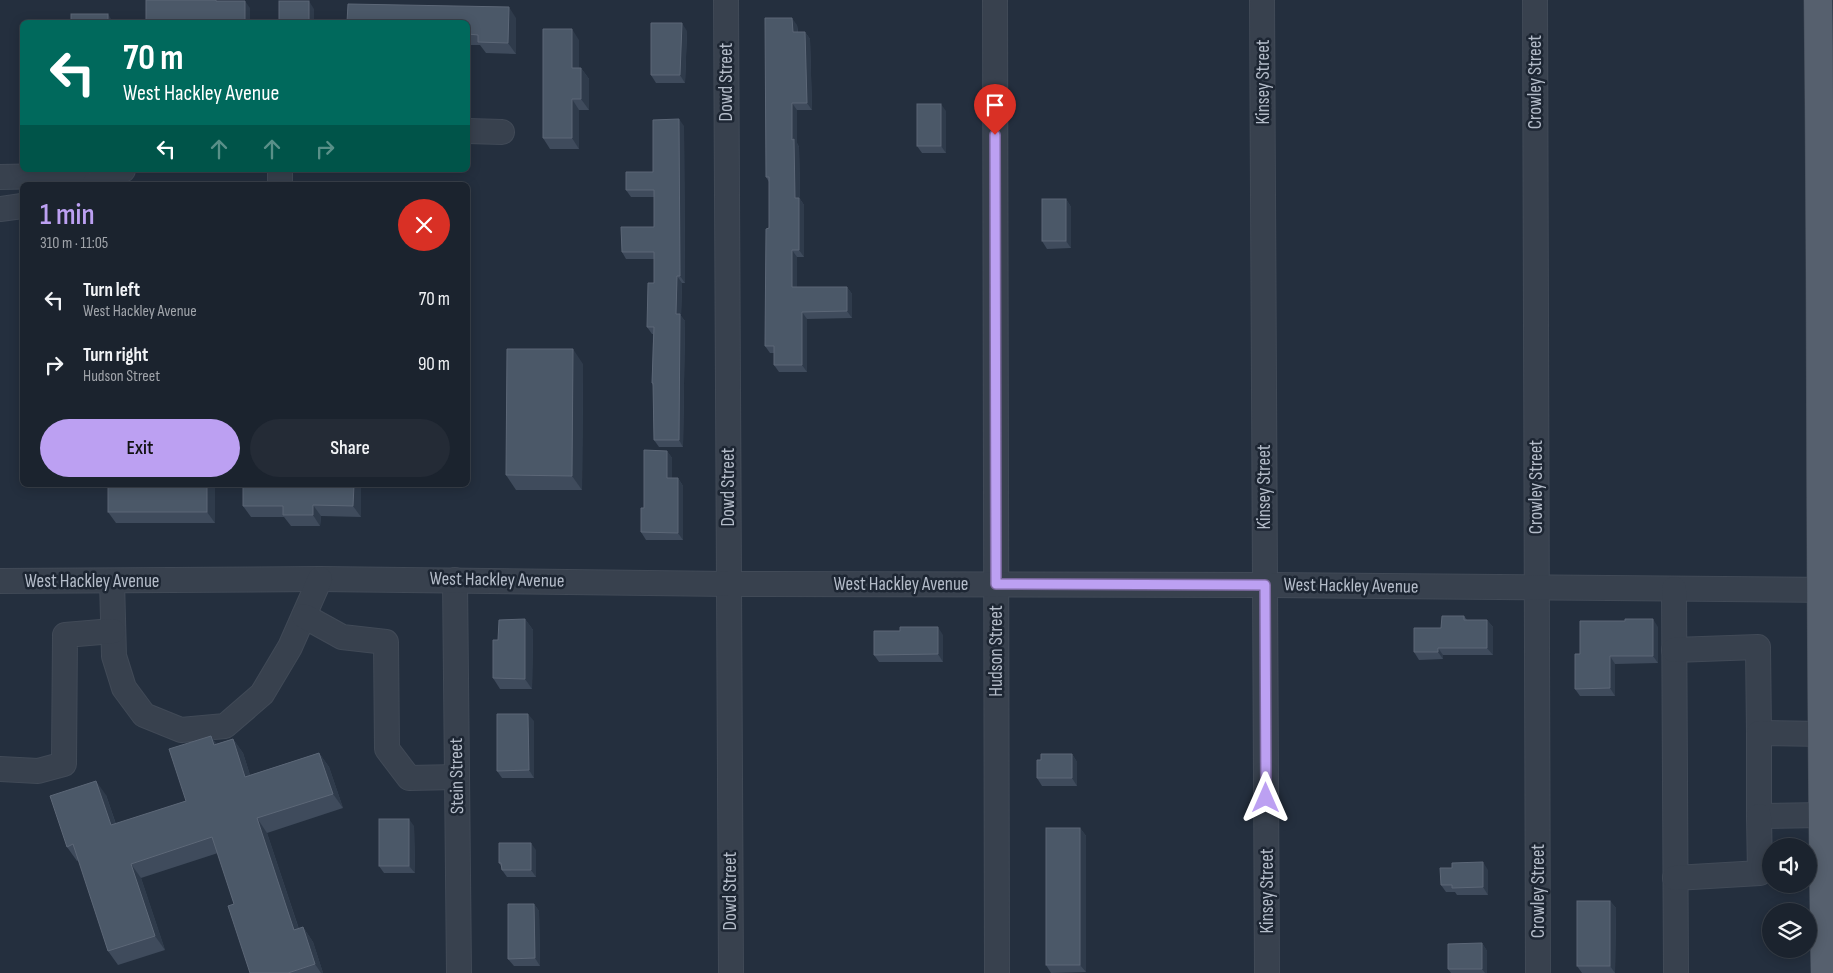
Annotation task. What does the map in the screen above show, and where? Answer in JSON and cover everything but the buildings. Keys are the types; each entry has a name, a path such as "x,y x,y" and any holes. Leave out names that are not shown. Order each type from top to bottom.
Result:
{"main road":[{"path":"1818,0 1826,110 1827,590 1822,815 1828,956"}],"street":[{"name":"Dowd Street","path":"726,0 731,973"},
{"name":"Hudson Street","path":"995,0 997,973"},
{"name":"Kinsey Street","path":"1262,0 1267,973"},
{"name":"Crowley Street","path":"1535,0 1538,973"},
{"path":"470,132 502,132"},
{"path":"0,178 48,176 68,172"},
{"path":"100,182 118,172"},
{"path":"0,209 20,206"},
{"name":"West Hackley Avenue","path":"0,581 320,579 728,584 1265,585 1827,590"},
{"path":"112,581 114,656 124,688 144,715 181,730 225,726 262,694 290,647 320,579"},
{"name":"Stein Street","path":"455,580 459,973"},
{"path":"1674,589 1676,973"},
{"path":"304,616 342,637 386,642 388,749 409,778 457,777"},
{"path":"0,769 38,771 64,764 65,635 113,631"},
{"path":"1674,650 1758,647 1760,873 1675,878"},
{"path":"1759,733 1823,734"},
{"path":"1759,816 1822,815"}],"route":[{"path":"995,135 996,584 1265,585 1266,798"}]}
